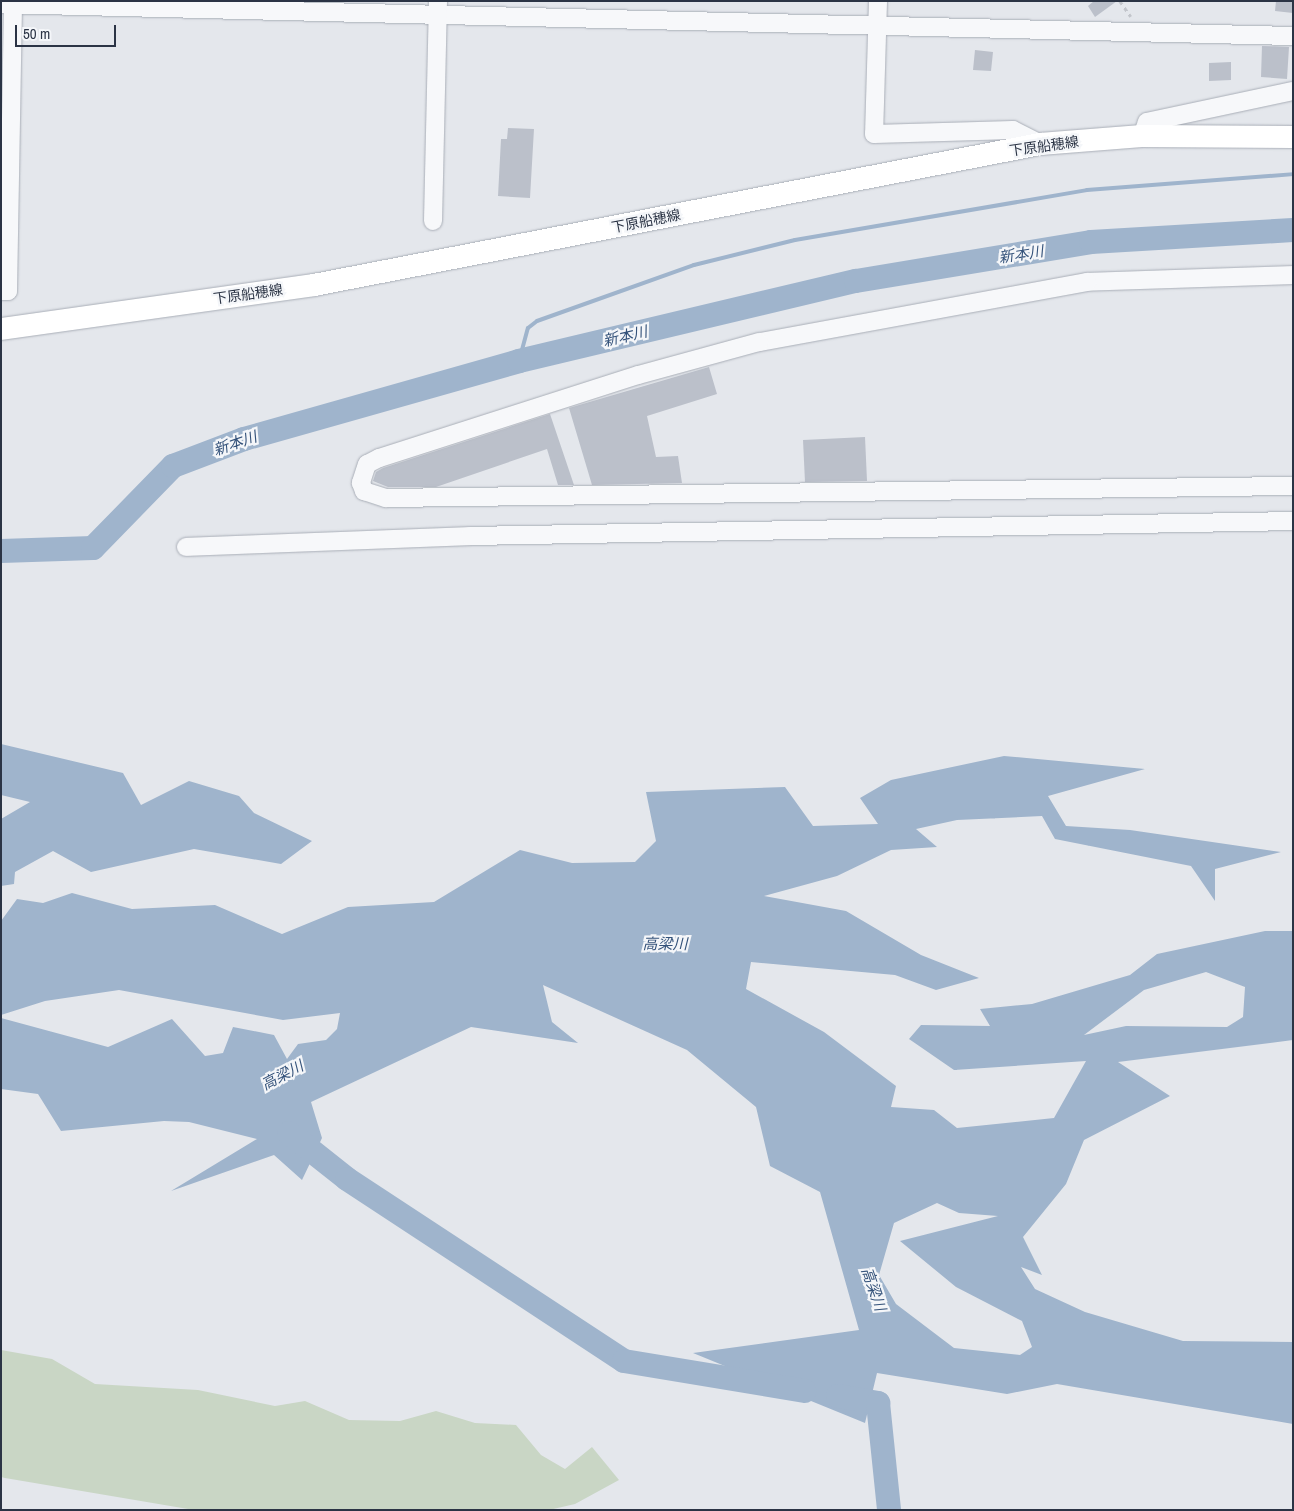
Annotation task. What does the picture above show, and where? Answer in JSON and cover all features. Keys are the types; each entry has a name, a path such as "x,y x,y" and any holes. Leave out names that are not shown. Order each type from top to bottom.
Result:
{"main road":[{"name":"下原船穂線","path":"1,329 314,285 1040,144 1142,136 1293,137"}],"street":[{"path":"878,1 874,134 1013,130 1040,144"},
{"path":"1,291 8,290 10,7 437,14 1293,36"},
{"path":"433,221 437,14"},
{"path":"1142,136 1147,122 1293,91"},
{"path":"1293,275 1086,282 759,342 638,375 379,458 368,464 361,483 372,496 405,498 1293,486"},
{"path":"186,547 510,535 1293,521"}],"green space":[{"path":"1,1350 52,1359 95,1384 198,1390 275,1406 305,1401 349,1420 400,1421 436,1411 475,1423 516,1425 541,1455 565,1469 592,1447 619,1480 575,1504 549,1510 194,1510 5,1478 1,1477"}],"water":[{"path":"1,744 123,773 141,805 189,781 239,796 254,813 312,841 281,864 194,849 91,872 53,851 15,872 14,884 1,886 1,819 30,802 1,795"},
{"name":"高梁川","path":"1004,756 1145,769 1048,796 1066,826 1130,830 1281,852 1215,869 1215,901 1191,866 1055,839 1042,816 957,820 916,829 937,847 891,850 837,876 764,896 846,911 921,955 979,978 936,990 895,975 751,962 746,989 824,1032 896,1086 891,1107 934,1110 957,1128 1054,1118 1086,1061 954,1070 909,1039 921,1025 990,1026 980,1009 1032,1004 1130,975 1157,954 1265,931 1293,931 1293,1040 1118,1062 1170,1096 1084,1140 1066,1184 1023,1237 1042,1275 1021,1267 1035,1289 1085,1312 1183,1341 1293,1342 1293,1424 1057,1384 1007,1394 877,1373 865,1423 693,1353 859,1330 820,1192 770,1166 756,1107 687,1050 543,985 552,1022 578,1043 471,1027 311,1102 322,1138 302,1180 274,1155 171,1191 257,1139 189,1122 164,1121 61,1131 38,1094 1,1089 1,1018 108,1047 172,1019 205,1056 223,1053 233,1027 274,1035 287,1059 298,1044 326,1040 337,1029 340,1013 283,1020 119,990 45,1001 1,1015 1,921 17,899 43,903 72,893 132,909 215,905 282,934 348,907 434,902 520,850 572,863 635,862 656,841 646,792 785,787 813,826 878,824 860,798 891,780","holes":["1206,972 1245,987 1243,1017 1227,1027 1126,1026 1084,1035 1144,990","937,1203 959,1213 998,1216 900,1241 956,1287 1022,1321 1032,1347 1020,1355 954,1348 896,1304 879,1275 894,1223"]}],"building":[{"path":"1094,1 1117,1 1095,17 1088,6"},
{"path":"1276,1 1293,1 1293,13 1275,11"},
{"path":"1262,46 1289,47 1287,79 1261,77"},
{"path":"975,50 993,52 991,71 973,70"},
{"path":"1231,62 1231,80 1209,81 1209,63"},
{"path":"508,128 534,129 530,198 498,196 501,139 507,139"},
{"path":"709,367 717,394 647,416 656,457 678,456 682,483 592,485 569,408"},
{"path":"550,414 574,485 558,485 547,449 436,487 388,487 373,481 376,472 383,468"},
{"path":"865,437 867,481 805,482 803,440"}],"waterway":[{"path":"519,361 528,328 537,321 694,265 795,240 1087,190 1293,174"},
{"name":"新本川","path":"1,551 93,548 173,466 244,439 519,361 856,281 1091,242 1293,230"},
{"path":"289,1133 347,1179 624,1361 805,1391"},
{"path":"838,1396 878,1403 889,1510"}]}
